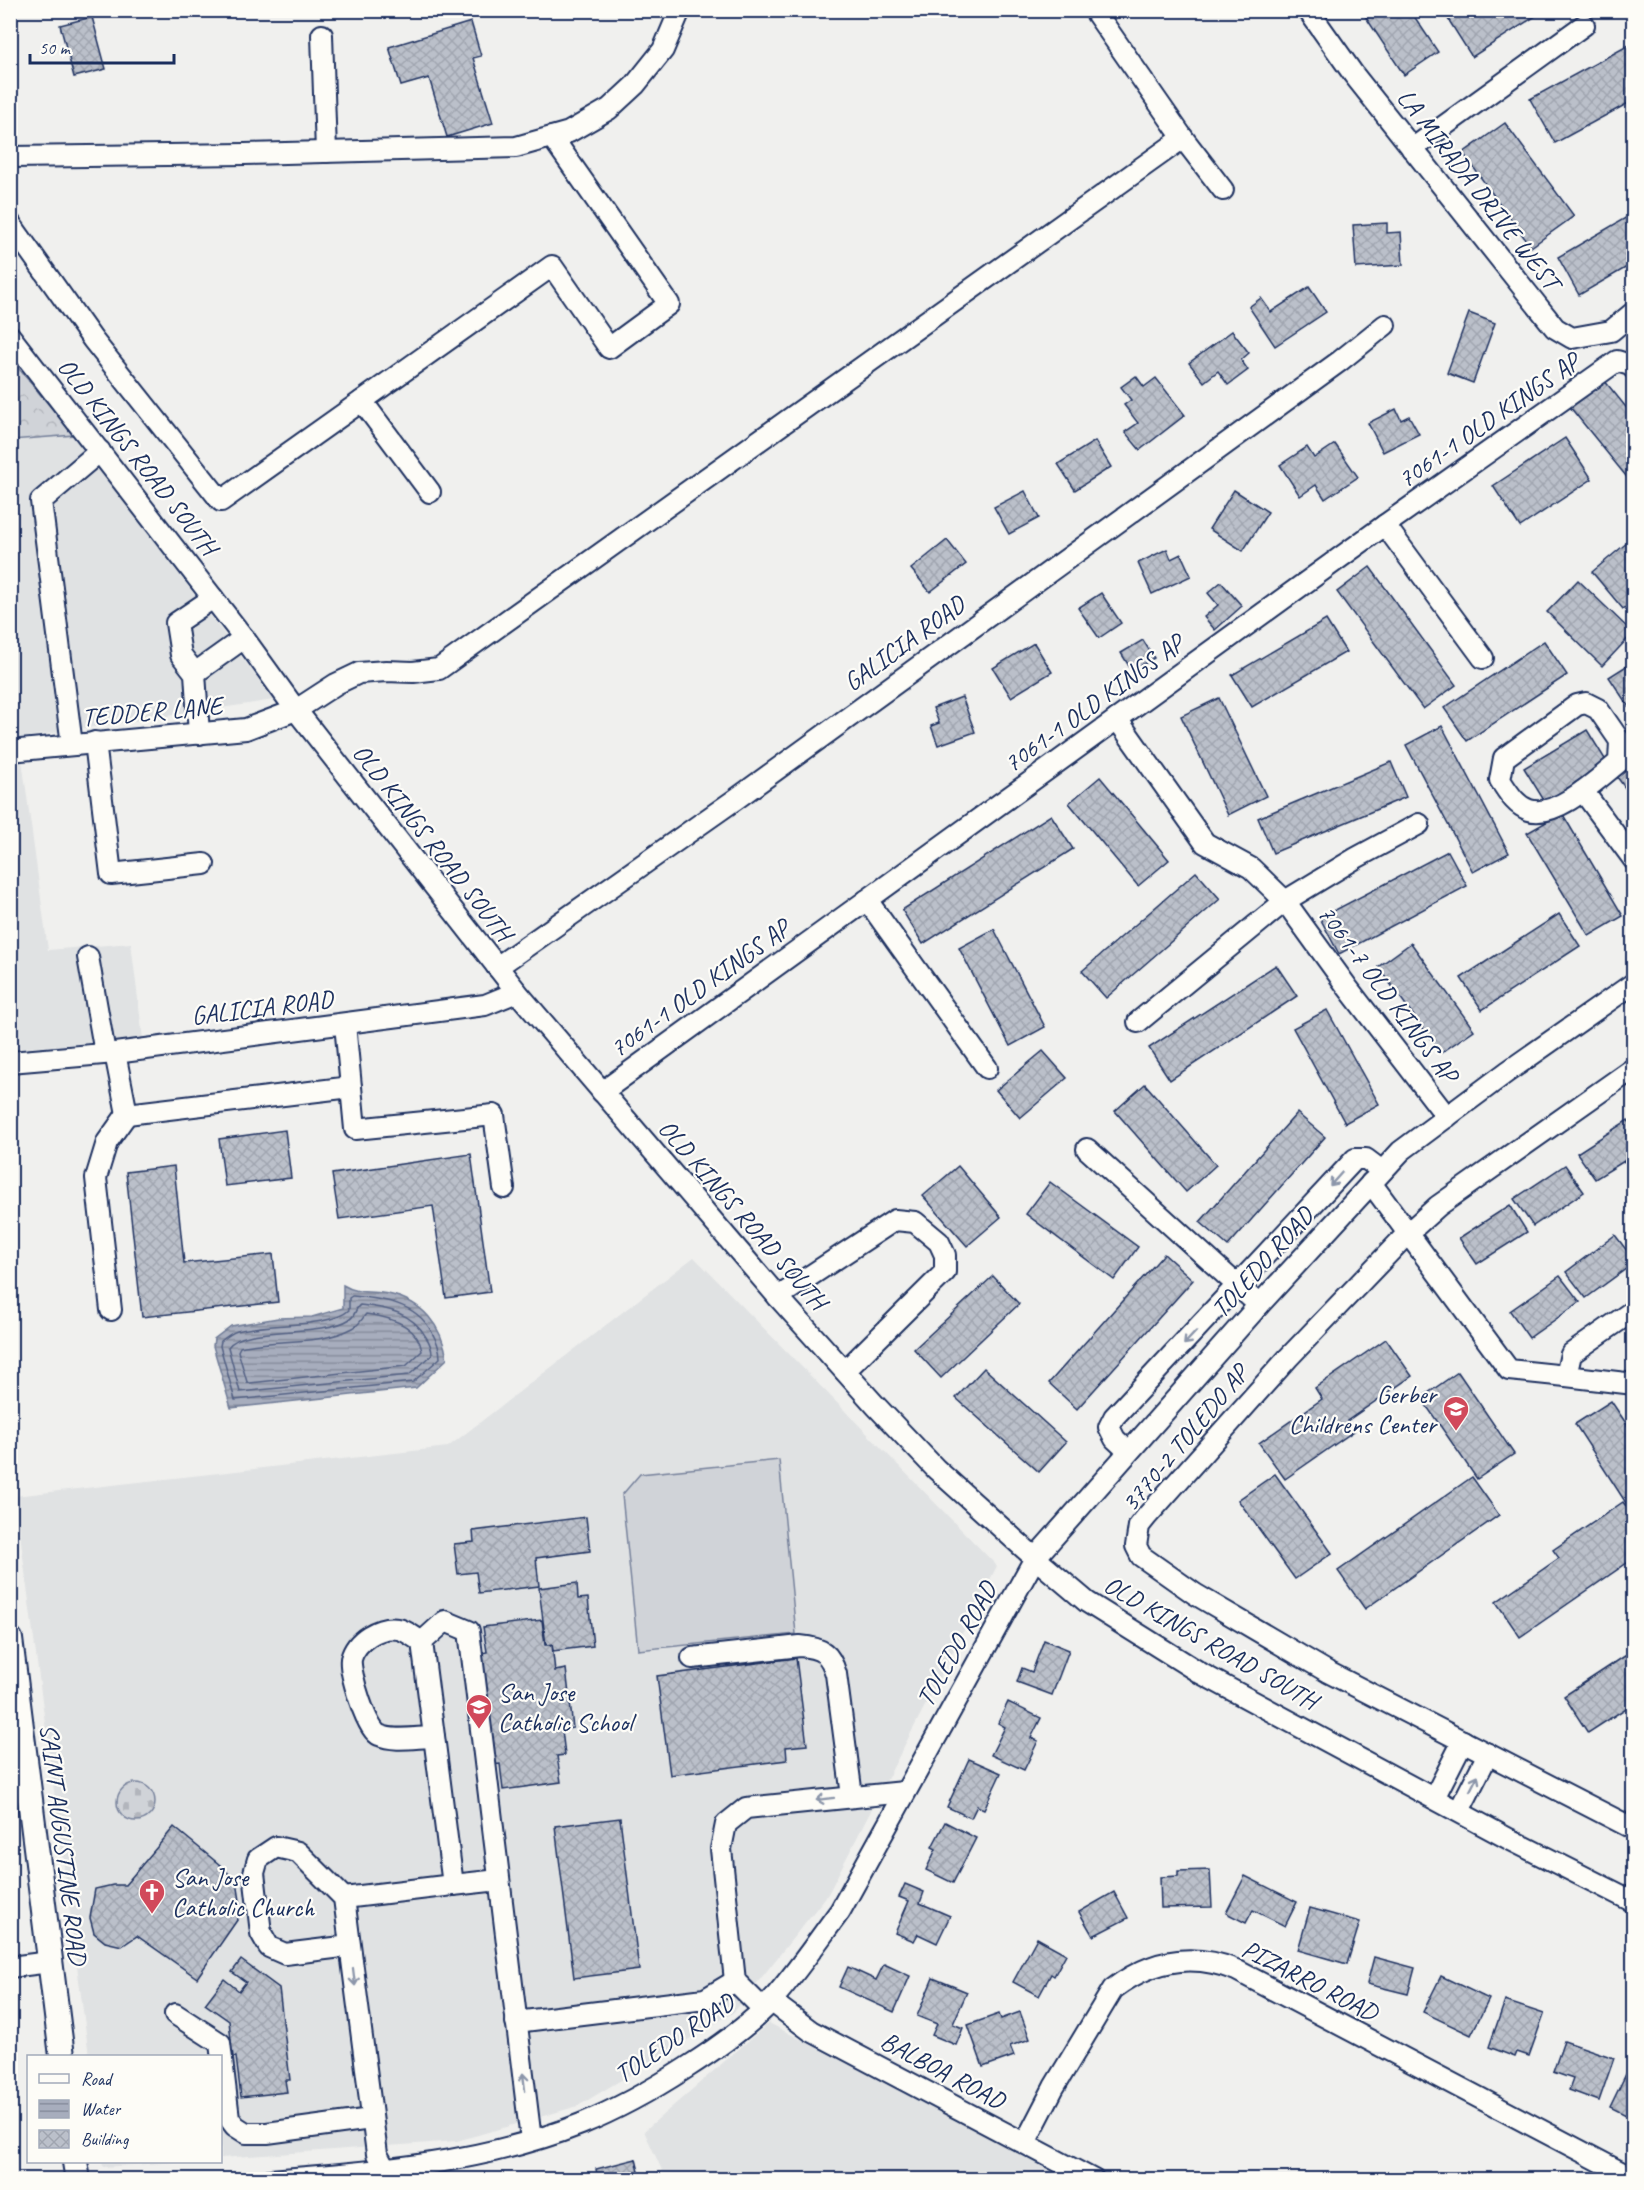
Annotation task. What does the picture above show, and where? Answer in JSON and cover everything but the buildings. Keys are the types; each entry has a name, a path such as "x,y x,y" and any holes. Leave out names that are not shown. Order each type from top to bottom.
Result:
{"main road":[{"name":"SAINT AUGUSTINE ROAD","path":"10,1639 62,2055"},
{"path":"75,2163 78,2180"}],"street":[{"path":"10,157 516,147 569,132 609,110 635,86 663,50 680,10"},
{"path":"1094,10 1183,138 1223,190"},
{"name":"LA MIRADA DRIVE WEST","path":"1308,10 1354,75 1555,328 1572,338 1611,331 1631,318"},
{"path":"1412,149 1584,25"},
{"path":"322,35 326,152"},
{"path":"10,223 93,340 221,501 552,266 609,348 669,304 552,137"},
{"name":"TEDDER LANE","path":"10,751 246,729 296,710 336,684 359,673 439,669 1183,138"},
{"name":"GALICIA ROAD","path":"497,967 736,799 1340,361 1385,325"},
{"name":"OLD KINGS ROAD SOUTH","path":"10,336 213,597 296,710 517,992 778,1297 936,1469 1087,1602 1202,1674 1634,1902"},
{"name":"7061-1 OLD KINGS AP","path":"602,1092 1385,525 1625,365"},
{"path":"362,401 430,492"},
{"path":"72,745 40,501 100,451"},
{"path":"1385,525 1483,658"},
{"path":"199,734 195,673 181,655 176,622 213,597"},
{"path":"195,673 244,638"},
{"path":"1586,703 1598,709 1620,741 1621,752 1619,762 1583,790 1549,811 1530,811 1511,797 1500,780 1504,758 1577,705 1586,703"},
{"name":"7061-7 OLD KINGS AP","path":"1117,719 1205,843 1251,868 1285,901 1348,988 1447,1117"},
{"path":"95,742 111,874 204,864"},
{"path":"1583,790 1634,860"},
{"path":"1138,1022 1285,901 1356,858 1419,824"},
{"path":"867,900 987,1068"},
{"path":"88,957 127,1114"},
{"name":"TOLEDO ROAD","path":"270,2180 388,2174 475,2155 579,2124 618,2108 661,2084 706,2055 767,2005 840,1911 1035,1558 1259,1305 1401,1151 1634,983"},
{"name":"GALICIA ROAD","path":"10,1062 110,1053 485,1005 517,992"},
{"path":"345,1024 355,1129 494,1115 504,1188"},
{"name":"3770-2 TOLEDO AP","path":"1634,1068 1438,1206 1408,1233 1288,1358 1147,1516 1140,1526 1136,1546 1141,1556 1249,1627 1329,1672 1634,1829"},
{"path":"111,1310 96,1178 107,1142 127,1114 351,1087"},
{"path":"1087,1149 1259,1305"},
{"path":"1128,1451 1115,1439 1109,1427 1114,1417 1354,1159 1366,1159 1408,1233 1509,1370 1634,1384"},
{"path":"778,1297 895,1220 915,1222 939,1242 945,1255 945,1272 845,1371"},
{"path":"1566,1376 1571,1354 1634,1310"},
{"path":"422,1642 445,1621 469,1631 531,2140"},
{"path":"422,1642 399,1629 386,1629 368,1635 351,1659 351,1670 373,1732 391,1738 434,1737"},
{"path":"422,1642 453,1885"},
{"path":"692,1658 800,1647 814,1647 824,1653 832,1662 836,1674 852,1796"},
{"path":"1434,1798 1463,1742"},
{"path":"1459,1811 1488,1754"},
{"path":"516,2022 705,1999 735,1981 721,1849 726,1824 746,1808 904,1792"},
{"path":"350,1946 285,1954 269,1947 261,1933 254,1873 258,1859 276,1847 298,1852 344,1898 350,1946 371,2119 376,2154 388,2174"},
{"path":"344,1898 499,1881"},
{"name":"PIZARRO ROAD","path":"1025,2144 1054,2087 1113,1989 1128,1977 1146,1968 1170,1962 1199,1960 1236,1970 1634,2179"},
{"path":"10,1967 50,1962"},
{"name":"BALBOA ROAD","path":"735,1981 767,2005 811,2031 1094,2180"},
{"path":"175,2014 220,2043 221,2055"},
{"path":"222,2060 229,2118 235,2126 246,2133 267,2133 371,2119"}],"shaded area":[{"path":"74,435 274,700 19,738 48,950 131,943 143,1039 11,1049 11,440"},
{"name":"San Jose Catholic School","path":"694,1257 997,1566 828,1894 734,2012 578,2106 457,2141 222,2158 222,2055 89,2055 15,1496 448,1447"},
{"path":"769,2023 1069,2179 666,2179 644,2131"},
{"path":"102,2163 161,2163 103,2167"}],"green space":[{"path":"15,364 74,435 11,440 11,365"},
{"path":"779,1460 796,1634 638,1650 622,1495 640,1474"},
{"path":"136,1783 150,1788 155,1802 150,1816 136,1821 122,1816 117,1802 122,1788"}],"water":[{"path":"343,1285 359,1291 400,1297 421,1309 441,1336 447,1359 416,1388 231,1408 213,1346 214,1339 231,1326 278,1318 312,1317 343,1308"}],"place":[{"name":"Gerber Childrens Center","path":"1456,1432"},
{"name":"San Jose Catholic School","path":"479,1730"},
{"name":"San Jose Catholic Church","path":"152,1915"}]}
